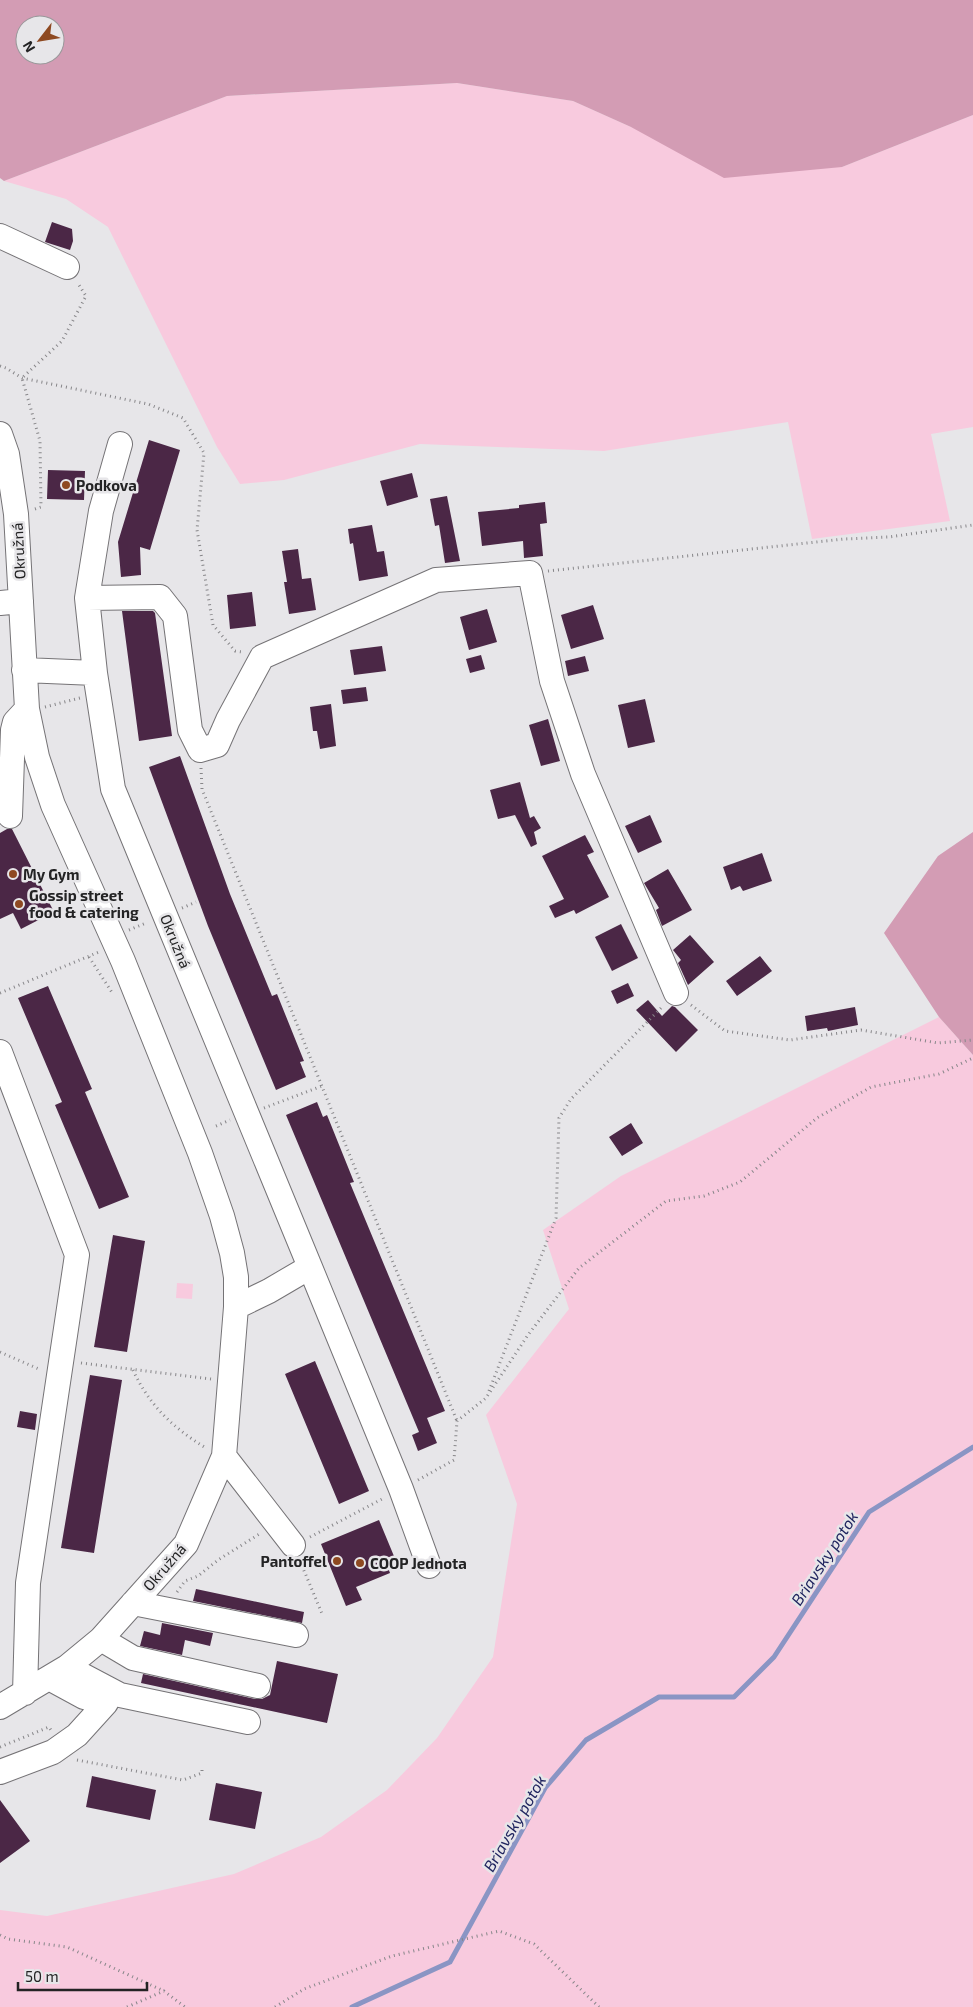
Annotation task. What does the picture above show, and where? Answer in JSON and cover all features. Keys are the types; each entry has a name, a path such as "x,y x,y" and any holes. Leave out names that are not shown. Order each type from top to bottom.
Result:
{"street":[{"path":"0,236 67,267"},
{"name":"Okružná","path":"0,434 7,454 16,514 10,602 24,670 36,708 37,757 53,805 115,945 200,1153 222,1216 236,1277 236,1307 224,1456 186,1544 101,1639 58,1672 0,1707"},
{"name":"Okružná","path":"120,444 101,510 87,598 97,683 114,788 401,1489 429,1566"},
{"path":"87,598 160,597 175,616 190,730 200,750 217,745 228,720 262,658 436,580 530,573 552,681 582,774 676,993"},
{"path":"24,670 97,683"},
{"path":"10,816 13,730 15,722 36,708"},
{"path":"0,1052 77,1255 28,1583 25,1693"},
{"path":"236,1307 269,1291 310,1267"},
{"path":"224,1456 293,1545"},
{"path":"133,1603 296,1635"},
{"path":"101,1639 134,1658 258,1686"},
{"path":"58,1672 120,1695 248,1722"},
{"path":"0,1772 53,1752 76,1735 106,1703 84,1697 58,1672"}],"path":[{"path":"22,378 62,342 86,296 67,267"},
{"path":"0,366 22,378 148,404 183,418 204,452 197,530 213,625 236,651 262,658"},
{"path":"22,378 40,442 41,507"},
{"path":"530,573 844,539 889,537 973,525"},
{"path":"36,708 97,683"},
{"path":"200,750 202,789 457,1421 454,1460 293,1545 323,1616"},
{"path":"0,993 115,945"},
{"path":"486,1398 556,1218 558,1118 571,1099 676,993 724,1030 790,1040 861,1030 938,1043 973,1040"},
{"path":"457,1421 486,1398 528,1335 579,1268 666,1201 704,1196 740,1182 817,1118 871,1087 938,1074 973,1058"},
{"path":"216,1126 322,1086"},
{"path":"0,1352 42,1370"},
{"path":"79,1363 217,1380"},
{"path":"133,1370 149,1399 166,1419 199,1444 224,1456"},
{"path":"168,1610 174,1596 185,1581 198,1576 214,1563 276,1522"},
{"path":"0,1747 50,1727 64,1757 183,1780 202,1773 202,1769"},
{"path":"275,2007 304,1989 392,1956 498,1930 534,1944 599,2007"},
{"path":"0,1935 8,1938 67,1947 164,1991 184,2007"},
{"path":"127,2007 164,1991"}],"shaded area":[{"path":"0,0 973,0 973,115 842,167 724,178 631,127 573,101 457,83 227,96 4,181 0,178"},
{"path":"457,83 573,101 631,127 842,167 973,115 973,427 931,434 950,521 812,539 788,422 604,451 420,444 284,480 240,484 217,447 108,227 66,199 4,181 227,96"},
{"path":"973,832 973,1055 939,1017 884,933 938,856"},
{"path":"939,1017 973,1055 973,2007 0,2007 0,1910 47,1916 234,1874 321,1837 387,1790 437,1738 493,1657 517,1504 486,1415 569,1309 543,1230 621,1176"},
{"path":"177,1283 193,1284 192,1299 176,1298"}],"building":[{"path":"52,222 72,229 73,241 70,250 45,242"},
{"path":"149,440 180,450 150,550 140,547 141,575 121,577 118,542"},
{"name":"Podkova","path":"48,470 85,471 84,500 47,499"},
{"path":"412,473 418,497 387,506 380,481"},
{"path":"447,496 460,561 445,563 439,525 435,526 430,499"},
{"path":"545,502 547,523 540,524 543,556 524,558 523,541 482,546 478,512 519,508 519,505"},
{"path":"372,525 377,552 384,551 388,576 359,581 353,543 350,544 348,529"},
{"path":"298,549 302,579 311,578 316,610 289,614 284,582 287,582 282,551"},
{"path":"252,592 256,626 230,629 227,595"},
{"path":"593,605 604,639 571,649 561,615"},
{"path":"487,609 497,642 469,650 460,617"},
{"path":"122,611 153,611 155,613 172,736 139,741"},
{"path":"382,646 386,671 354,675 350,650"},
{"path":"481,655 485,669 470,673 466,659"},
{"path":"585,656 589,671 568,676 565,661"},
{"path":"366,687 368,701 343,704 341,690"},
{"path":"645,699 655,742 628,748 618,705"},
{"path":"331,704 336,746 320,749 317,731 313,731 310,707"},
{"path":"548,719 560,761 541,766 529,725"},
{"path":"180,756 230,894 272,996 277,994 304,1061 300,1062 306,1077 276,1090 208,926 149,767"},
{"path":"520,782 530,818 534,816 541,828 534,832 537,844 531,847 515,815 498,819 490,790"},
{"path":"650,815 662,842 638,853 625,826"},
{"path":"7,829 12,829 54,912 21,929 13,913 0,919 0,833"},
{"path":"585,835 594,852 587,855 609,897 576,914 574,910 555,918 549,906 564,899 542,856"},
{"path":"762,853 772,881 743,891 740,886 731,890 723,867"},
{"path":"668,869 692,910 662,926 656,910 659,908 644,883"},
{"path":"621,924 638,958 612,971 595,937"},
{"path":"690,935 714,962 688,985 678,963 681,960 673,950"},
{"path":"760,956 772,971 737,996 726,981"},
{"path":"628,983 634,996 617,1004 611,991"},
{"path":"48,986 92,1089 85,1092 129,1197 99,1209 55,1105 62,1102 18,998"},
{"path":"648,1000 662,1016 672,1006 675,1007 698,1030 676,1052 636,1010"},
{"path":"855,1007 858,1025 828,1031 827,1028 807,1031 805,1016"},
{"path":"317,1102 323,1117 327,1115 354,1182 350,1183 445,1411 427,1418 437,1443 418,1451 412,1435 419,1432 286,1115"},
{"path":"631,1123 643,1143 622,1156 609,1137"},
{"path":"113,1235 145,1241 127,1352 94,1347"},
{"path":"315,1361 369,1491 339,1504 285,1374"},
{"path":"90,1375 122,1380 94,1553 61,1548"},
{"path":"20,1411 37,1414 35,1430 17,1427"},
{"name":"COOP Jednota","path":"379,1520 396,1561 387,1565 390,1573 356,1587 362,1600 346,1606 321,1544"},
{"path":"196,1589 304,1612 302,1623 193,1601"},
{"path":"162,1623 213,1633 210,1646 185,1640 182,1655 140,1646 144,1631 160,1635"},
{"path":"277,1661 338,1674 327,1723 141,1683 143,1674 262,1699 270,1695"},
{"path":"92,1776 156,1790 150,1820 86,1807"},
{"path":"216,1783 262,1792 255,1829 209,1820"},
{"path":"0,1800 30,1841 0,1863"}],"waterway":[{"name":"Briavsky potok","path":"352,2007 450,1962 545,1788 586,1740 659,1697 734,1697 774,1657 869,1512 973,1447"}],"place":[{"name":"Podkova","path":"66,485"},
{"name":"My Gym","path":"13,874"},
{"name":"Gossip street food & catering","path":"19,904"},
{"name":"Pantoffel","path":"337,1561"},
{"name":"COOP Jednota","path":"360,1563"}]}
